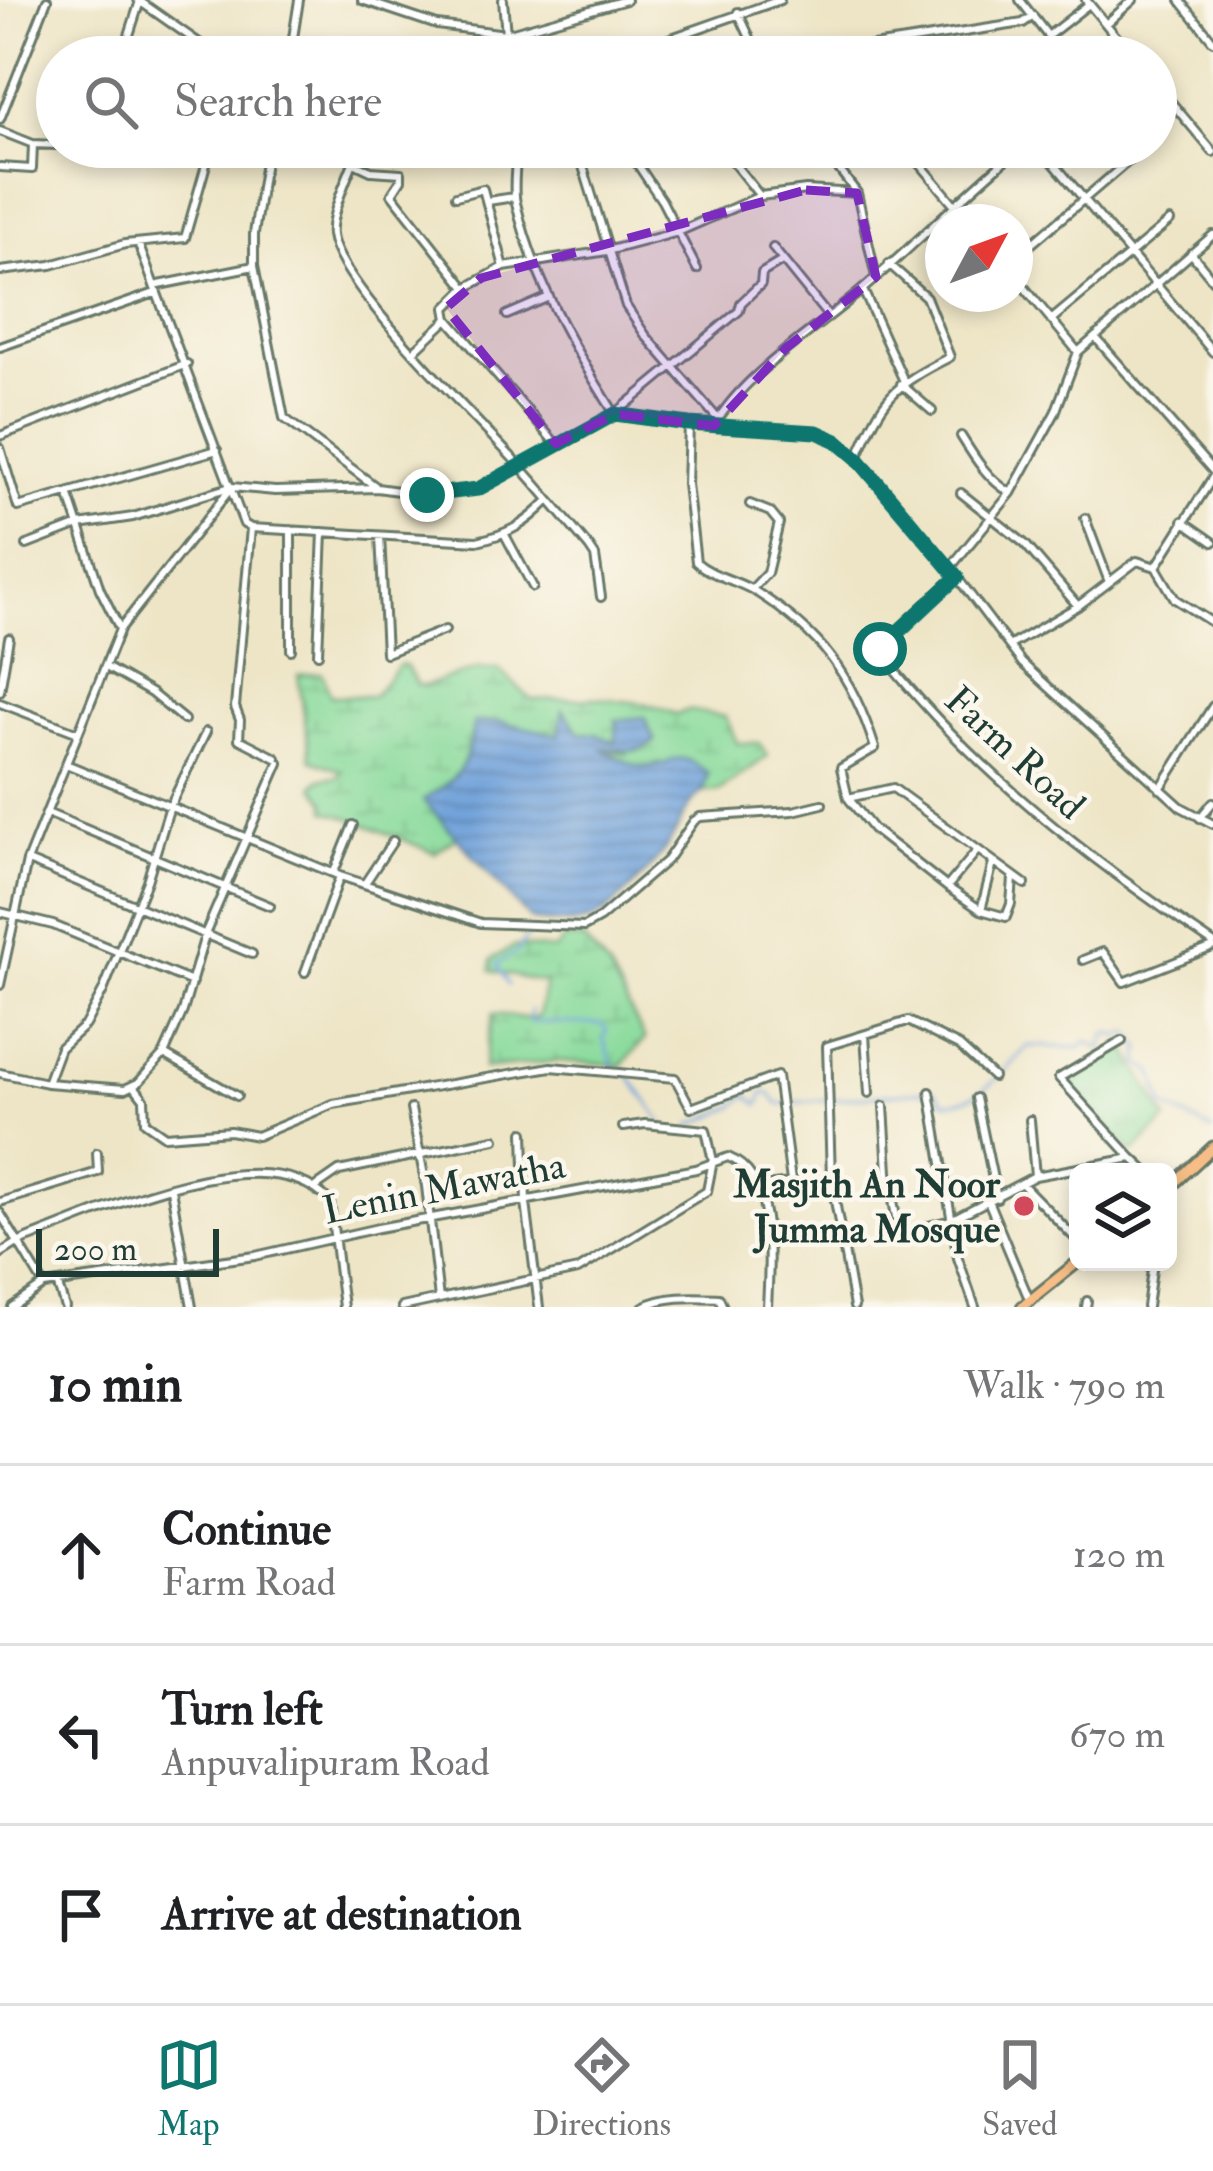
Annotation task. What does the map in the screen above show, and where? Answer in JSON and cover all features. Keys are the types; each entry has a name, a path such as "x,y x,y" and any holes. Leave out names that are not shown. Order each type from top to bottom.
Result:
{"main road":[{"path":"1177,1181 1213,1147"},
{"path":"1026,1305 1069,1269"}],"street":[{"path":"0,119 47,0"},
{"path":"293,36 298,0"},
{"path":"362,0 437,25 506,34 626,0"},
{"path":"503,0 506,34"},
{"path":"674,36 780,0"},
{"path":"1020,0 1048,36 1088,2 1116,36"},
{"path":"1106,24 1133,0"},
{"path":"1180,0 1213,41"},
{"path":"128,36 139,2 188,36"},
{"path":"739,12 750,36"},
{"path":"938,36 1023,23 1033,16"},
{"path":"1177,109 1213,152"},
{"path":"0,131 34,144 32,169 0,167"},
{"path":"0,271 64,262 139,243 178,240 189,233 206,168"},
{"path":"264,168 254,266 284,418 377,488"},
{"path":"351,168 332,223 332,237 351,276 595,556 602,597"},
{"path":"364,168 401,172 392,194 466,287"},
{"path":"517,168 514,197 549,297 565,337 615,414 817,432 837,441 857,458 950,568 1022,663 1160,789 1213,824"},
{"path":"583,168 626,306 716,422"},
{"path":"640,168 698,269"},
{"path":"738,168 760,196"},
{"path":"837,168 857,193 876,277"},
{"path":"924,168 953,202"},
{"path":"716,422 786,347 862,290 995,168"},
{"path":"1059,168 1213,352"},
{"path":"1033,242 1119,168"},
{"path":"456,196 483,189 504,267"},
{"path":"556,444 448,319 446,308 466,287 504,267 607,250 678,232 760,196 806,190 857,193"},
{"path":"487,202 514,197"},
{"path":"1052,320 1169,221"},
{"path":"950,568 1011,493 1055,413 1078,352 1213,235"},
{"path":"139,243 244,524 476,541 505,535 527,523 549,500"},
{"path":"773,248 828,316"},
{"path":"1191,254 1213,280"},
{"path":"27,545 79,525 133,517 232,487 274,491 377,488 427,495 478,489 615,414 739,311 761,284 762,273 782,261"},
{"path":"857,458 876,414 902,382 950,357 926,297 889,264"},
{"path":"0,347 155,289 254,266"},
{"path":"862,290 902,382 932,411"},
{"path":"507,315 549,297"},
{"path":"1033,298 1078,352"},
{"path":"413,352 448,319"},
{"path":"1095,337 1213,474 1156,567"},
{"path":"0,436 187,364"},
{"path":"689,424 687,484 697,562 752,589 816,637 839,662 857,699 875,748 841,768 848,798 873,829 981,910 1006,917 1013,878"},
{"path":"961,436 978,463 1011,493"},
{"path":"0,448 18,507 217,450"},
{"path":"0,985 27,861 120,629 232,487"},
{"path":"1203,492 1213,498"},
{"path":"961,493 1025,544 1078,606"},
{"path":"68,494 100,589 120,629"},
{"path":"750,504 770,512 778,523 766,573 752,589"},
{"path":"1085,518 1109,582"},
{"path":"1183,521 1213,542"},
{"path":"0,1073 47,1083 125,1089 134,1086 164,1054 206,932 277,760 239,739 235,707 251,528"},
{"path":"291,650 292,530"},
{"path":"318,655 323,532"},
{"path":"505,535 532,587"},
{"path":"380,536 386,653 445,630"},
{"path":"1009,646 1078,606 1137,561 1156,567 1175,598 1213,623"},
{"name":"Farm Road","path":"957,577 882,645 882,655 928,713 1055,831 1213,945"},
{"path":"0,688 9,638"},
{"path":"106,668 151,693 184,720"},
{"path":"0,703 78,733"},
{"path":"1160,789 1213,706"},
{"path":"47,1083 60,1048 85,1025 156,856 170,806 206,732"},
{"path":"66,764 337,875 482,923 584,927 667,860 694,821 822,804"},
{"path":"848,798 893,788 1025,884"},
{"path":"1200,818 1213,802"},
{"path":"47,813 270,906"},
{"path":"305,972 353,825"},
{"path":"364,884 393,841"},
{"path":"946,887 976,850"},
{"path":"27,861 252,954"},
{"path":"981,910 993,863"},
{"path":"0,912 53,925 192,982"},
{"path":"1083,960 1103,952 1124,982 1213,945"},
{"path":"854,1307 831,1178 827,1046 908,1021 959,1046 993,1077"},
{"path":"865,1035 869,1093"},
{"path":"1122,1041 1059,1078 1138,1163"},
{"path":"164,1054 238,1096"},
{"path":"134,1086 144,1099 145,1122 165,1136 230,1131 256,1136 334,1103 550,1067 675,1078 691,1108 777,1076 791,1181"},
{"path":"930,1092 963,1281 975,1307"},
{"path":"976,1098 993,1201 1026,1305"},
{"path":"884,1106 888,1172 899,1234 951,1220 1035,1176 1132,1157"},
{"path":"411,1108 439,1299"},
{"path":"1030,1120 1035,1176"},
{"path":"402,1307 578,1270 704,1194 713,1161 706,1130 623,1126"},
{"path":"524,1132 526,1202 539,1307"},
{"path":"315,1188 339,1171 495,1139"},
{"path":"0,1202 98,1172 98,1154"},
{"path":"713,1161 737,1160 758,1187 766,1244 766,1307"},
{"name":"Lenin Mawatha","path":"12,1307 44,1285 186,1268 589,1186 696,1169 713,1161"},
{"path":"0,1255 20,1243 171,1189 261,1172 315,1188 330,1202 343,1307"},
{"path":"758,1187 831,1178"},
{"path":"1023,1185 1069,1232"},
{"path":"171,1189 192,1307"},
{"path":"0,1213 44,1285"},
{"path":"1147,1307 1152,1271"},
{"path":"57,1283 65,1307"},
{"path":"643,1307 653,1301 719,1298 722,1307"}],"highlighted area":[{"path":"806,190 857,193 876,277 786,348 714,426 615,414 556,444 446,308 481,278"}],"green space":[{"path":"400,664 417,685 477,669 498,669 532,700 599,698 647,704 676,714 689,710 726,717 737,743 759,743 768,756 719,791 703,792 708,773 659,763 636,765 596,747 627,754 619,732 617,743 595,734 560,736 474,722 461,768 423,800 457,836 435,853 326,811 326,802 314,786 342,771 311,760 298,675 322,673 331,696 373,696"},
{"path":"582,938 609,969 645,1039 622,1065 557,1061 483,1069 493,1014 533,1019 538,1016 545,983 491,971 492,959 515,946 555,950 564,939"},
{"path":"1123,1044 1167,1119 1133,1153 1067,1079"}],"water":[{"path":"563,710 580,733 616,742 617,720 644,717 655,741 634,751 601,749 640,766 688,760 708,773 703,792 634,885 595,918 563,923 530,919 423,800 460,768 474,722 501,722 559,735"}],"waterway":[{"path":"508,985 497,964 517,952 532,929"},
{"path":"530,1010 530,1022 601,1024 607,1030 603,1038 614,1069 625,1070 664,1125"},
{"path":"691,1125 734,1107 747,1095 759,1105 763,1093 778,1104 935,1090 945,1102 958,1101 991,1084 1028,1046 1080,1048 1087,1041 1101,1049 1106,1035 1129,1032 1141,1047 1139,1064 1153,1072 1164,1106 1213,1131"}],"place":[{"name":"Masjith An Noor Jumma Mosque","path":"1024,1206"}],"route":[{"path":"427,495 478,489 615,414 817,432 857,458 957,577 880,649"}]}
